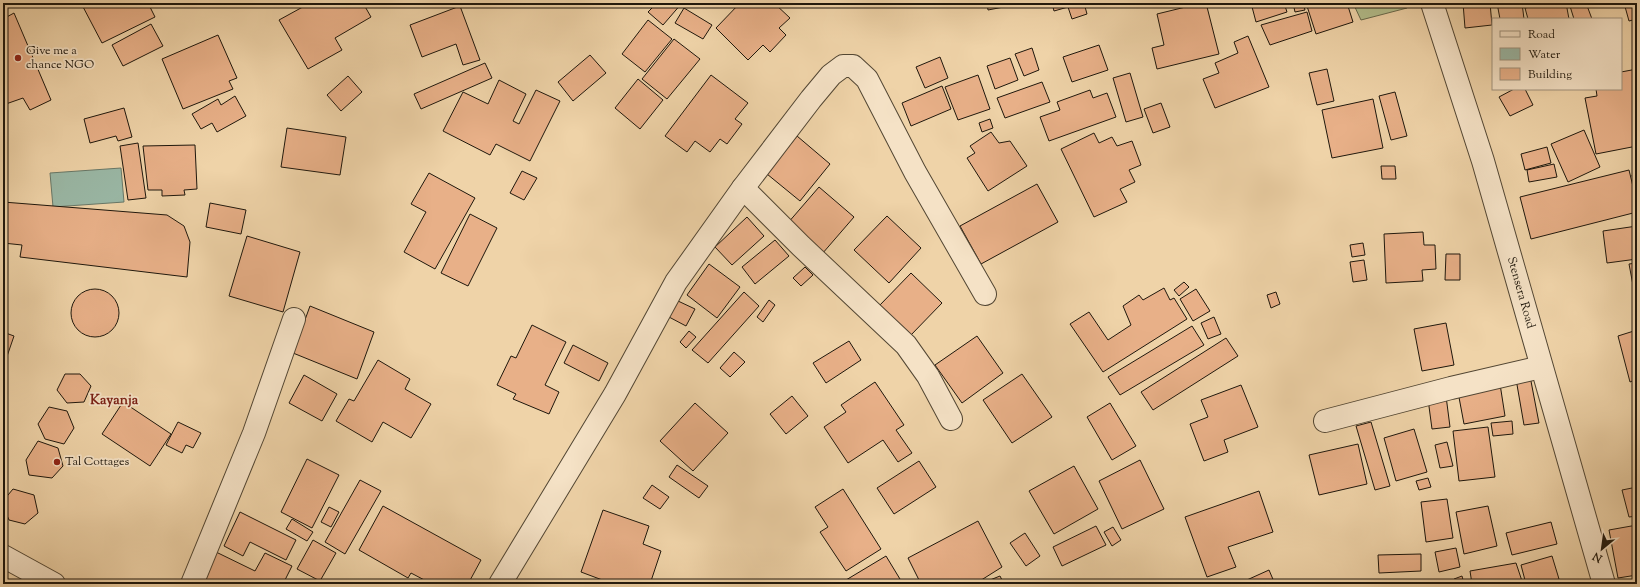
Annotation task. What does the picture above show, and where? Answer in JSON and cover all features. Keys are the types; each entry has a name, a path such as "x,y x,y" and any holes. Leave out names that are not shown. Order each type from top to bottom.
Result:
{"street":[{"name":"Stensera Road","path":"1432,3 1483,161 1604,584"},
{"path":"500,584 615,394 676,282 743,188 806,104 831,75 843,66 853,66 867,79 915,172 985,294"},
{"path":"743,188 801,246 906,345 928,376 951,419"},
{"path":"192,584 254,433 294,319"},
{"path":"1325,421 1451,388 1541,367"},
{"path":"3,556 54,584"}],"green space":[{"path":"1353,3 1405,3 1407,8 1361,20"}],"water":[{"path":"121,168 124,202 53,207 50,173"}],"building":[{"path":"81,3 148,3 155,17 102,43"},
{"path":"310,3 363,3 371,17 335,38 342,50 308,69 279,20"},
{"path":"657,3 682,3 663,25 648,12"},
{"path":"740,3 774,3 790,18 779,28 786,35 770,52 763,45 748,60 716,28"},
{"path":"987,3 1013,3 1014,5 988,10"},
{"path":"1052,3 1084,3 1087,14 1072,19 1068,7 1054,11"},
{"path":"1206,3 1219,54 1157,69 1152,48 1164,45 1157,14"},
{"path":"1251,3 1284,3 1287,12 1256,22"},
{"path":"1293,3 1303,3 1305,10 1295,12"},
{"path":"1306,3 1347,3 1353,22 1316,34"},
{"path":"1463,3 1490,3 1492,25 1465,28"},
{"path":"1497,3 1522,3 1524,18 1500,18"},
{"path":"1529,3 1566,3 1569,18 1528,18 1525,8 1530,7"},
{"path":"1569,3 1586,3 1592,18 1574,18"},
{"path":"1624,3 1637,3 1637,19 1629,21"},
{"path":"460,6 480,60 463,65 456,44 422,57 410,25"},
{"path":"684,8 712,25 703,39 675,23"},
{"path":"1307,12 1312,31 1270,45 1261,25"},
{"name":"Give me a chance NGO","path":"14,13 51,100 30,110 23,98 3,105 3,19"},
{"path":"648,20 672,39 645,72 622,54"},
{"path":"151,24 163,46 123,66 112,45"},
{"path":"218,35 237,78 229,81 233,89 183,109 162,59"},
{"path":"1248,36 1269,87 1215,108 1203,79 1219,73 1215,63 1238,53 1234,42"},
{"path":"674,39 700,59 667,99 642,79"},
{"path":"1099,45 1108,70 1072,82 1063,57"},
{"path":"1032,48 1039,70 1024,76 1015,54"},
{"path":"590,55 606,73 573,101 558,82"},
{"path":"940,57 948,78 925,88 916,67"},
{"path":"1010,58 1018,80 995,89 987,66"},
{"path":"485,63 492,78 421,109 414,94"},
{"path":"1327,69 1334,101 1317,105 1309,73"},
{"path":"1637,69 1637,146 1596,154 1585,98 1597,96 1596,90 1622,90 1622,72"},
{"path":"1130,73 1143,117 1126,122 1113,78"},
{"path":"711,75 748,103 735,119 742,124 727,144 720,139 710,152 695,141 687,152 665,136"},
{"path":"978,75 990,109 958,120 945,87"},
{"path":"348,76 362,92 341,111 327,95"},
{"path":"638,79 663,100 640,129 615,108"},
{"path":"499,80 526,94 513,121 519,124 536,90 560,101 530,161 496,144 490,155 443,131 463,92 488,104"},
{"path":"1042,82 1050,102 1005,118 997,98"},
{"path":"942,86 951,109 911,126 902,103"},
{"path":"1090,90 1093,98 1107,93 1116,117 1049,141 1040,117 1060,110 1057,102"},
{"path":"1512,90 1526,90 1533,105 1510,116 1499,97"},
{"path":"1395,92 1407,136 1391,140 1379,96"},
{"path":"235,96 246,116 217,132 212,123 201,129 192,114 218,99 221,105"},
{"path":"1373,99 1383,148 1332,158 1322,110"},
{"path":"1161,103 1170,127 1153,133 1144,109"},
{"path":"124,108 132,137 118,141 116,136 90,143 84,119"},
{"path":"990,119 993,128 982,132 979,123"},
{"path":"287,128 346,137 340,175 281,167"},
{"path":"1584,130 1600,167 1568,182 1551,144"},
{"path":"991,132 999,143 1010,141 1027,166 988,191 967,158 975,153 970,146"},
{"path":"1094,133 1099,143 1112,137 1117,146 1132,141 1141,165 1129,170 1135,182 1120,189 1127,202 1094,217 1061,149"},
{"path":"797,136 830,164 800,201 767,174"},
{"path":"138,143 146,198 128,200 120,146"},
{"path":"195,145 197,189 184,190 185,195 162,196 162,190 148,190 143,146"},
{"path":"1547,147 1551,163 1525,170 1521,154"},
{"path":"1554,164 1557,177 1529,182 1527,170"},
{"path":"1381,166 1395,166 1396,179 1382,179"},
{"path":"1629,170 1637,203 1637,212 1531,239 1520,197"},
{"path":"522,171 537,178 524,200 510,193"},
{"path":"429,173 475,198 435,269 404,252 426,212 411,204"},
{"path":"1637,174 1637,191 1635,191 1632,175"},
{"path":"1037,184 1058,222 981,264 960,226"},
{"path":"819,187 854,217 822,254 787,224"},
{"path":"3,202 167,215 184,226 190,242 187,277 20,257 22,245 3,243"},
{"path":"210,203 246,210 241,234 206,227"},
{"path":"470,214 497,228 468,286 441,273"},
{"path":"887,216 921,248 889,283 854,250"},
{"path":"747,217 764,236 732,265 715,247"},
{"path":"1637,226 1637,259 1607,263 1603,231"},
{"path":"1423,232 1424,245 1435,245 1436,269 1422,270 1423,281 1386,283 1384,234"},
{"path":"247,236 300,252 283,312 229,296"},
{"path":"775,240 789,256 755,284 742,267"},
{"path":"1363,243 1365,255 1352,257 1350,245"},
{"path":"1446,254 1460,254 1460,280 1445,280"},
{"path":"1364,260 1367,280 1353,282 1350,262"},
{"path":"1637,263 1637,301 1636,301 1629,264"},
{"path":"709,264 740,287 717,318 687,295"},
{"path":"805,267 813,275 801,286 793,278"},
{"path":"911,273 942,303 910,336 879,306"},
{"path":"1184,282 1189,287 1179,296 1174,290"},
{"path":"1164,288 1170,300 1174,298 1187,319 1103,372 1070,324 1089,312 1108,340 1131,325 1123,306 1139,295 1143,300"},
{"path":"90,289 100,289 112,296 119,308 119,318 112,330 100,337 90,337 82,333 75,326 71,318 71,308 75,300 82,293"},
{"path":"1196,289 1210,311 1193,321 1180,299"},
{"path":"744,292 759,306 708,363 692,350"},
{"path":"1276,292 1280,304 1271,308 1267,295"},
{"path":"769,300 775,305 763,322 757,317"},
{"path":"678,301 695,309 686,326 669,317"},
{"path":"310,306 374,332 357,379 293,353"},
{"path":"1214,317 1221,334 1208,339 1201,323"},
{"path":"1446,323 1454,365 1422,371 1414,329"},
{"path":"532,325 566,342 545,385 559,392 549,414 513,399 516,394 497,385 511,356 516,358"},
{"path":"1192,326 1204,345 1120,395 1108,377"},
{"path":"1637,330 1637,379 1630,382 1618,336"},
{"path":"689,331 696,337 686,348 680,342"},
{"path":"3,332 14,336 3,368"},
{"path":"977,336 1003,373 962,403 935,365"},
{"path":"1226,338 1238,356 1153,410 1141,392"},
{"path":"849,341 861,360 826,383 813,363"},
{"path":"573,345 608,363 599,381 564,363"},
{"path":"734,352 745,362 730,377 720,368"},
{"path":"378,360 410,379 405,389 431,404 411,438 383,422 372,442 336,421 349,399 354,401"},
{"path":"65,374 80,374 91,386 84,402 67,403 57,390"},
{"path":"1022,374 1052,417 1012,443 983,400"},
{"path":"304,375 337,394 322,421 289,403"},
{"path":"1530,376 1539,423 1524,425 1516,379"},
{"path":"875,382 904,425 896,430 912,453 898,462 883,440 848,463 824,427 846,412 841,405"},
{"path":"1500,384 1505,416 1464,424 1458,392"},
{"path":"1241,385 1258,427 1224,440 1228,452 1204,461 1190,424 1208,417 1201,400"},
{"path":"792,396 808,416 786,434 770,414"},
{"path":"1446,396 1450,427 1432,429 1428,399"},
{"path":"123,402 171,434 150,466 102,434"},
{"path":"695,403 728,433 693,471 660,441"},
{"path":"1110,403 1136,446 1112,460 1087,417"},
{"path":"49,407 67,411 74,428 64,444 45,439 38,424"},
{"path":"1512,421 1513,434 1493,436 1491,423"},
{"path":"178,422 201,433 193,448 186,445 182,453 166,445"},
{"path":"1371,422 1390,486 1375,490 1356,426"},
{"path":"1488,427 1495,477 1459,481 1453,431"},
{"path":"1414,429 1427,472 1396,481 1384,438"},
{"path":"38,441 58,448 63,466 52,478 29,475 26,460"},
{"path":"1447,442 1453,466 1440,468 1435,445"},
{"path":"1358,444 1367,484 1319,495 1309,455"},
{"path":"307,459 339,475 312,528 281,512"},
{"path":"1140,460 1164,509 1122,529 1099,481"},
{"path":"919,461 936,487 894,514 877,488"},
{"path":"677,465 708,486 699,498 669,477"},
{"path":"1074,466 1098,509 1054,534 1029,491"},
{"path":"1428,478 1431,487 1419,490 1416,481"},
{"path":"360,480 381,491 345,554 325,542"},
{"path":"652,485 669,497 660,509 643,498"},
{"path":"1637,487 1637,516 1629,517 1622,490"},
{"path":"13,489 34,495 38,513 25,524 9,520 3,506 3,501"},
{"path":"843,489 881,549 846,571 820,532 828,527 815,507"},
{"path":"1259,491 1273,532 1228,547 1236,567 1207,577 1185,517"},
{"path":"1447,499 1453,538 1426,542 1421,502"},
{"path":"383,506 481,560 468,584 432,584 411,573 408,578 359,550"},
{"path":"1488,506 1497,546 1464,554 1456,512"},
{"path":"329,507 339,512 331,527 321,522"},
{"path":"603,510 649,526 643,544 661,551 650,584 613,584 581,572"},
{"path":"240,512 296,540 286,560 250,542 243,556 224,546"},
{"path":"292,519 313,532 307,541 286,529"},
{"path":"978,521 1002,567 975,584 921,584 908,558"},
{"path":"1551,522 1557,544 1512,555 1506,533"},
{"path":"1637,525 1637,575 1618,578 1609,530"},
{"path":"1096,526 1106,545 1062,566 1053,547"},
{"path":"1113,527 1121,540 1112,546 1104,532"},
{"path":"1025,533 1040,556 1026,566 1010,543"},
{"path":"313,540 336,553 320,581 297,569"},
{"path":"1456,548 1460,567 1439,572 1435,552"},
{"path":"216,552 255,571 265,553 292,566 283,584 201,584"},
{"path":"1421,554 1421,571 1379,573 1378,555"},
{"path":"886,556 903,584 848,584 846,580"},
{"path":"1552,556 1559,579 1542,584 1526,584 1521,565"},
{"path":"1516,563 1523,584 1472,584 1470,571"},
{"path":"1269,570 1275,584 1238,584"},
{"path":"1000,576 1004,584 980,584"},
{"path":"1462,576 1464,584 1455,584 1454,579"}],"place":[{"name":"Give me a chance NGO","path":"18,58"},
{"name":"Tal Cottages","path":"57,462"}],"district":[{"name":"Kayanja","path":"114,401"}]}
